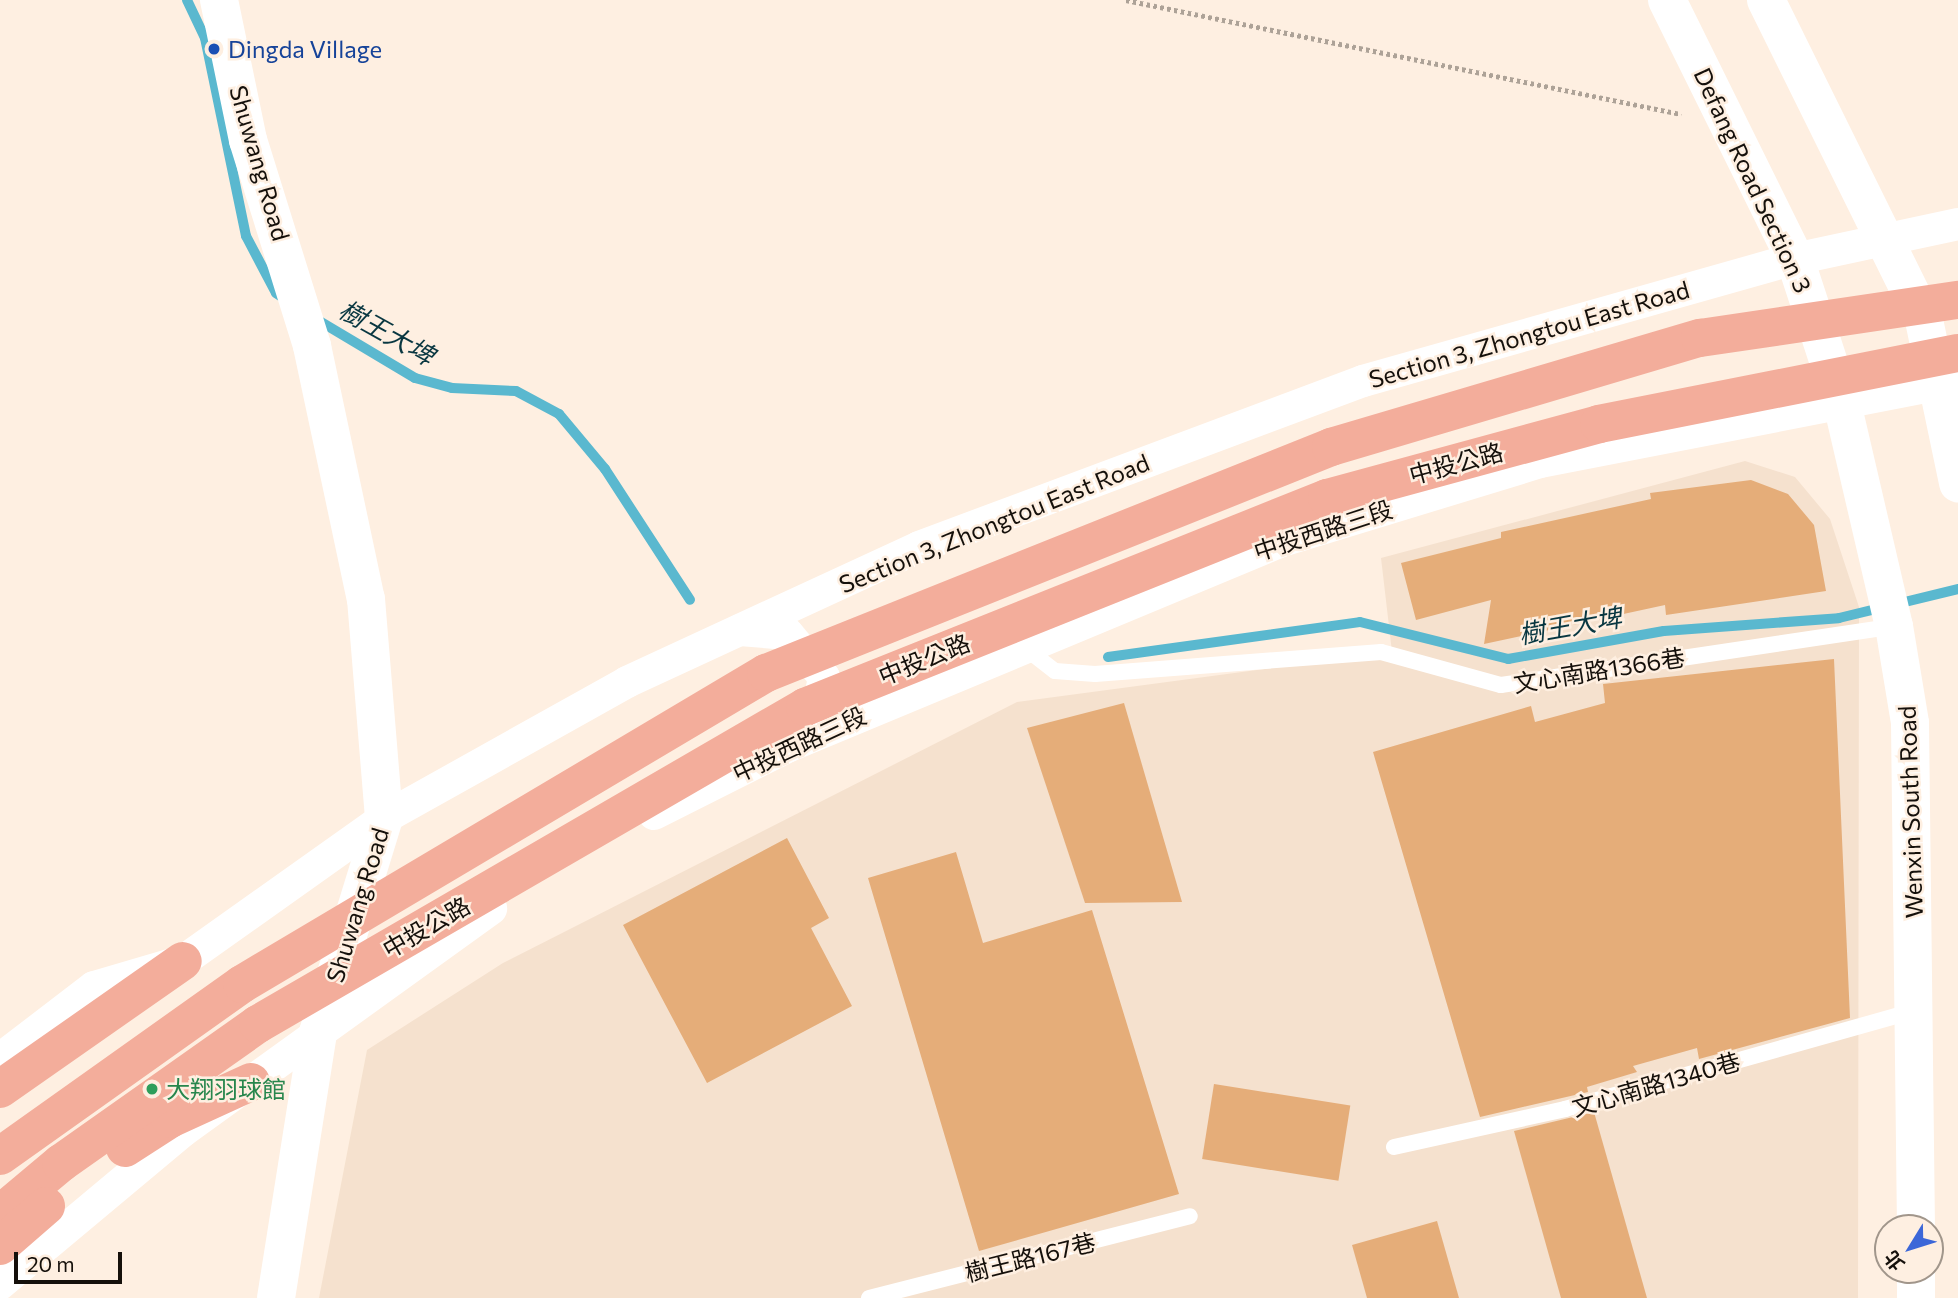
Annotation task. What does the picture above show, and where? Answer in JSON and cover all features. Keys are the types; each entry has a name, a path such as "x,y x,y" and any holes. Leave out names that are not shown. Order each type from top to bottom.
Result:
{"main road":[{"name":"中投公路","path":"0,1156 242,984 766,673 1331,447 1700,338 1958,299"},
{"name":"中投公路","path":"0,1214 61,1163 258,1024 805,707 1327,498 1599,424 1952,372"},
{"path":"0,1089 183,961"},
{"path":"0,1246 76,1179 170,1119 251,1082"}],"street":[{"name":"Shuwang Road","path":"219,0 248,140 296,283 312,346 366,599 384,818 318,1033 276,1298"},
{"name":"Defang Road Section 3","path":"1667,0 1795,258 1842,403"},
{"path":"1766,0 1952,372 1958,483"},
{"name":"Section 3, Zhongtou East Road","path":"0,1059 94,988 183,961 384,818 627,682 919,547 1363,381 1795,258 1885,237 1958,224"},
{"name":"中投西路三段","path":"0,1284 251,1082 514,895 615,834 787,747 1022,645 1282,541 1540,462 1842,403 1952,372"},
{"name":"Wenxin South Road","path":"1842,403 1894,626 1910,723 1916,1214"},
{"path":"737,630 788,634 824,677 818,717 787,747"}],"lane":[{"name":"文心南路1366巷","path":"1022,645 1055,671 1095,674 1381,652 1501,685 1894,626"},
{"name":"文心南路1340巷","path":"1394,1147 1565,1110 1915,1010"},
{"name":"樹王路167巷","path":"869,1298 1191,1216"}],"path":[{"path":"1126,0 1727,123"}],"shaded area":[{"path":"1745,461 1795,477 1830,519 1859,607 1858,1298 319,1298 367,1050 503,963 1017,702 1392,652 1381,558"}],"building":[{"path":"1751,480 1788,494 1814,525 1826,591 1666,615 1665,605 1484,644 1491,600 1416,620 1401,563 1501,538 1501,532 1651,499 1650,493"},
{"path":"1834,659 1850,1018 1699,1059 1697,1048 1633,1066 1637,1072 1587,1087 1588,1092 1480,1117 1373,752 1531,706 1535,722 1605,703 1603,684"},
{"path":"1124,703 1182,902 1085,903 1027,728"},
{"path":"787,838 829,918 811,928 852,1006 707,1083 623,925"},
{"path":"956,852 983,943 1092,910 1179,1194 979,1251 868,878"},
{"path":"1214,1084 1350,1106 1338,1181 1202,1159"},
{"path":"1594,1112 1647,1298 1561,1298 1514,1131"},
{"path":"1437,1221 1459,1298 1367,1298 1352,1245"}],"waterway":[{"name":"樹王大埤","path":"187,0 205,38 246,236 276,293 285,299"},
{"name":"樹王大埤","path":"316,319 415,378 452,388 516,391 559,414 605,469 690,600"},
{"name":"樹王大埤","path":"1108,657 1360,622 1508,659 1664,631 1839,618 1958,589"}],"place":[{"name":"Dingda Village","path":"214,49"},
{"name":"大翔羽球館","path":"152,1089"}]}
